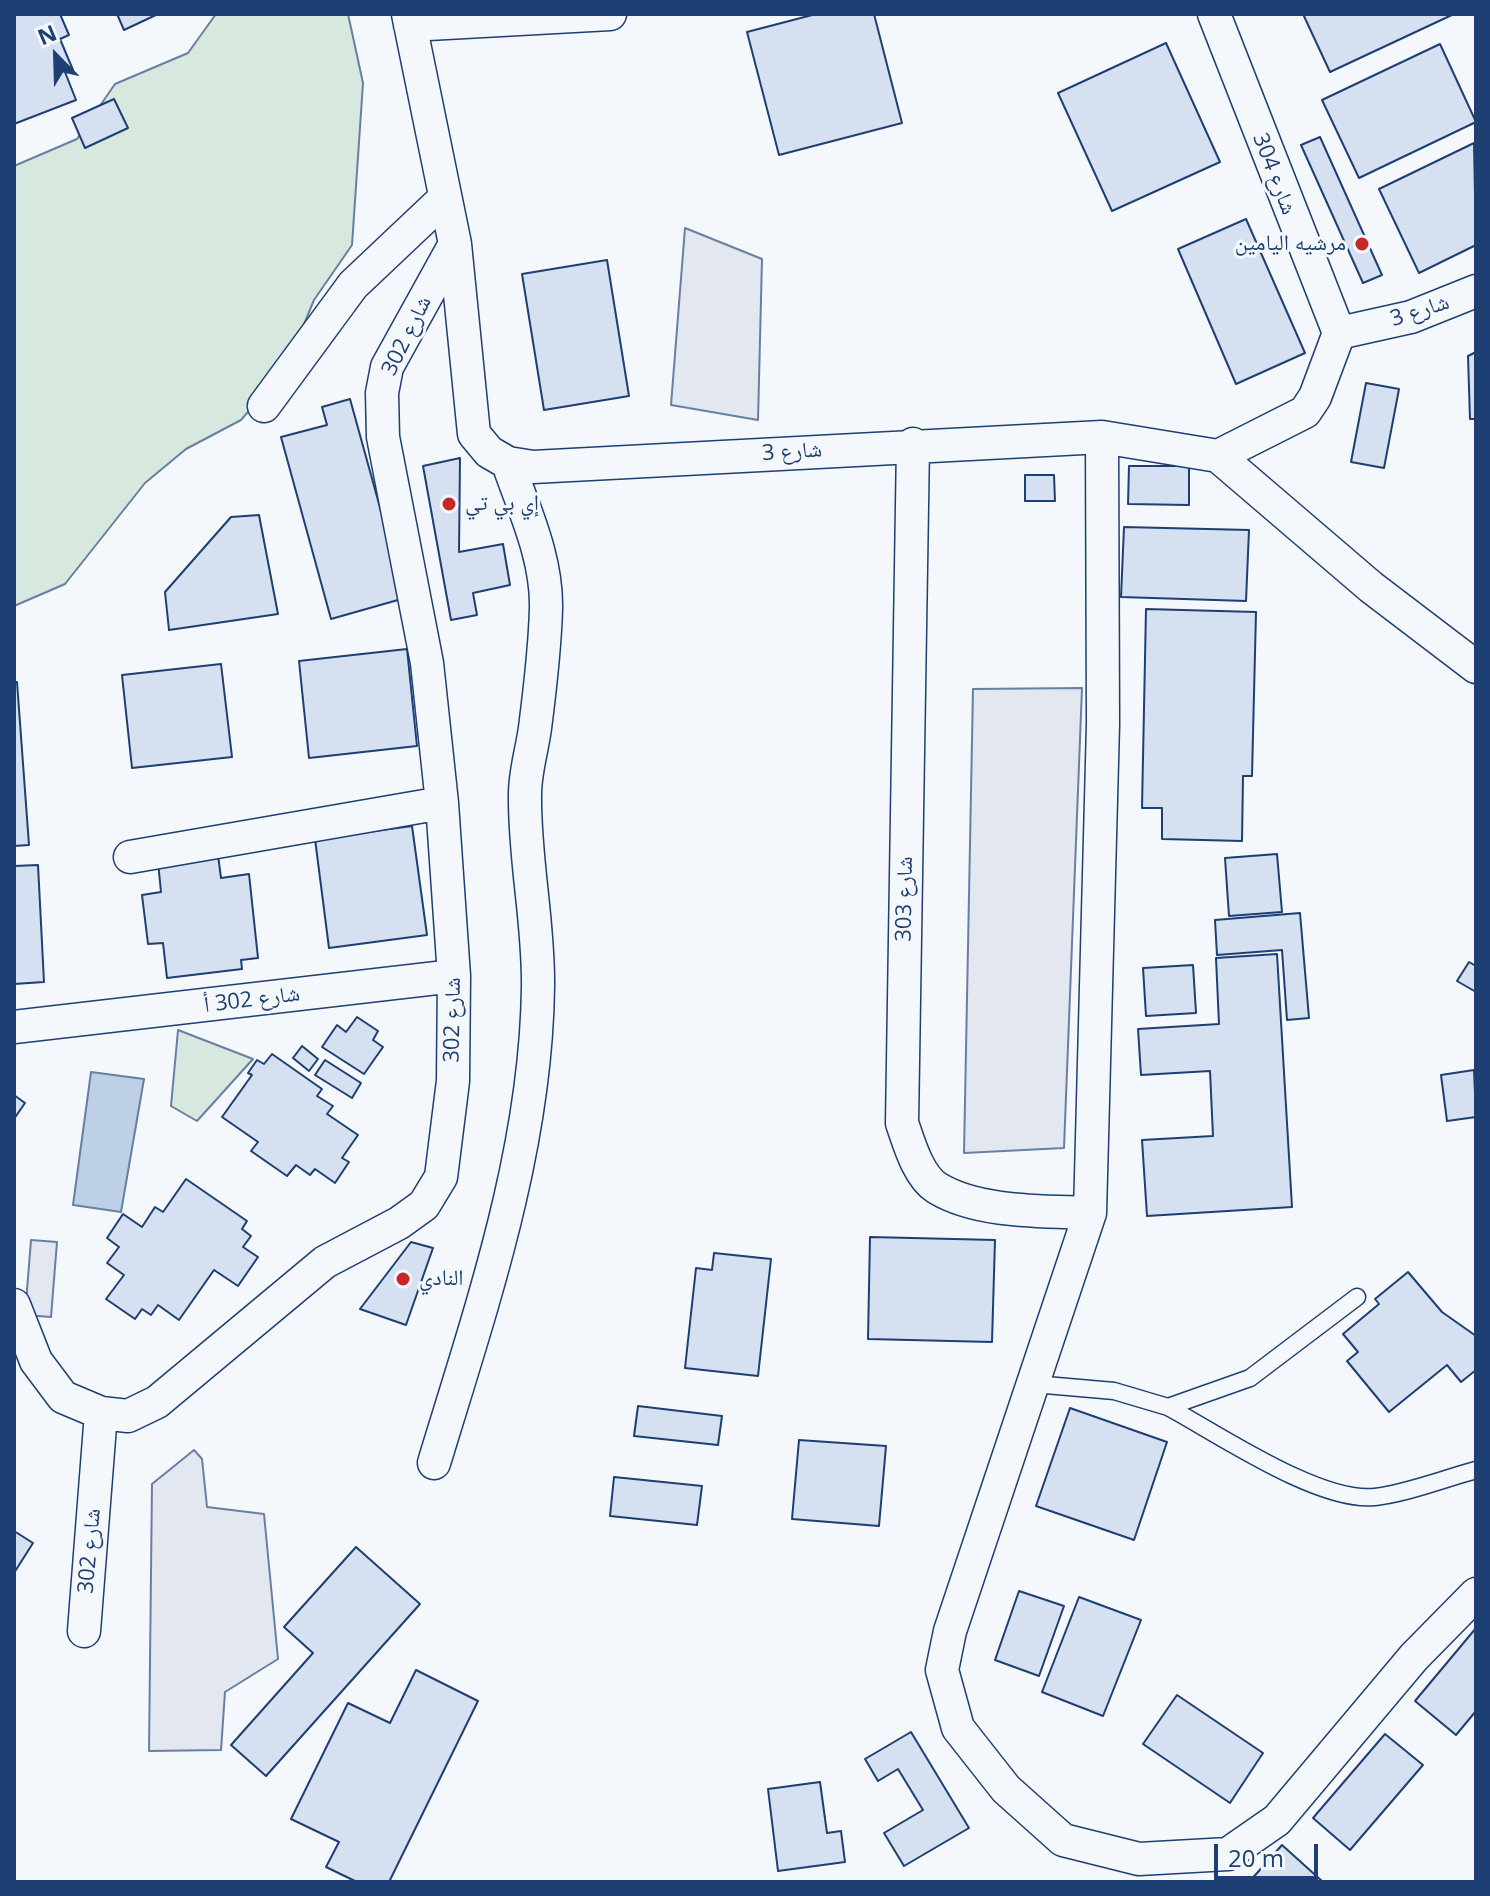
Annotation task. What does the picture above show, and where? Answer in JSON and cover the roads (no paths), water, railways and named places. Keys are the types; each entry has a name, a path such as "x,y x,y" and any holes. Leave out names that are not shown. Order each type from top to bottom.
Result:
{"street":[{"path":"434,1463 498,1252 525,1128 538,988 536,940 525,851 525,790 535,730 546,606 540,554 508,463 489,452 474,434 455,244 409,19 610,14"},
{"name":"شارع 304","path":"1214,14 1339,333"},
{"path":"264,406 353,285 444,199"},
{"name":"شارع 302","path":"84,1631 101,1413 128,1416 157,1402 325,1262 399,1223 424,1205 441,1177 448,1131 454,976 442,803 427,663 383,437 382,393 387,367 455,244"},
{"name":"شارع 3","path":"1339,333 1411,317 1476,291"},
{"path":"1339,333 1315,397 1305,412 1218,456 1371,587 1476,667"},
{"path":"1102,437 1103,724 1090,1213 950,1631 942,1670 958,1728 1006,1789 1063,1840 1139,1859 1228,1854 1277,1820 1414,1657 1476,1594"},
{"name":"شارع 3","path":"508,463 576,467 913,444 1102,437 1169,451 1218,456"},
{"name":"شارع 303","path":"913,444 902,1123 915,1159 935,1187 1000,1209 1090,1213"},
{"path":"130,857 442,803"},
{"name":"شارع 302 أ","path":"14,1027 454,976"},
{"path":"14,1305 36,1361 63,1397 101,1413"}],"lane":[{"path":"1168,1407 1250,1378 1357,1297"},
{"path":"1034,1384 1114,1391 1168,1407 1311,1485 1340,1494 1373,1497 1476,1470"}],"water":[{"path":"91,1072 144,1079 121,1212 73,1205"}],"place":[{"name":"مرشيه اليامين","path":"1362,244"},
{"name":"إي بي تي","path":"449,504"},
{"name":"النادي","path":"403,1279"}]}
